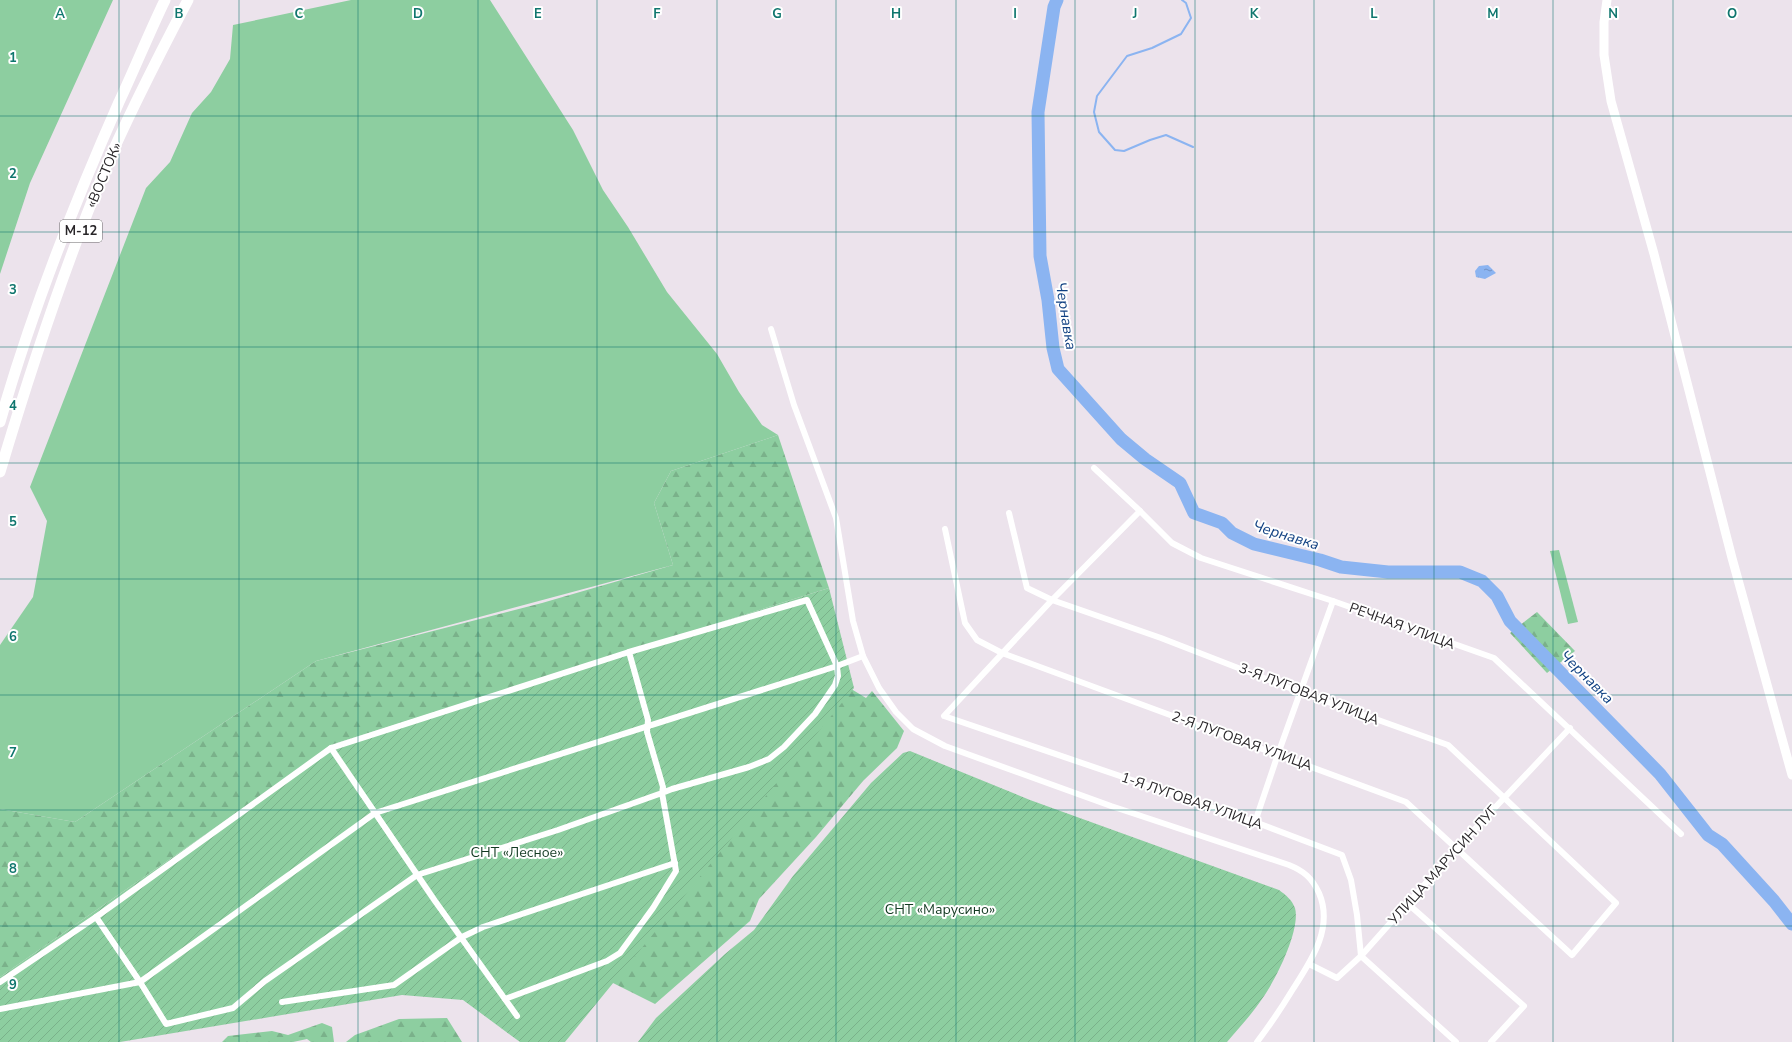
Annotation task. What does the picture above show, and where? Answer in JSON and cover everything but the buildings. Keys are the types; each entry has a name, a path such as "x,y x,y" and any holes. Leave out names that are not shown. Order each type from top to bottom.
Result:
{"highway":[{"name":"«ВОСТОК»","path":"0,422 34,316 86,178 147,38 166,0"},
{"name":"«ВОСТОК»","path":"0,472 49,318 104,174 159,55 188,0"}],"main road":[{"path":"1607,0 1604,22 1604,55 1611,101 1654,254 1732,558 1792,775"}],"street":[{"path":"771,329 794,405 836,518 853,621 863,656 879,688 896,712 913,728 945,746 1111,806 1301,870 1314,883 1324,909 1322,933 1309,964 1257,1042"},
{"name":"РЕЧНАЯ УЛИЦА","path":"1094,468 1140,510 1172,543 1201,558 1333,601 1494,658 1681,834"},
{"path":"1002,653 1140,510"},
{"name":"3-Я ЛУГОВАЯ УЛИЦА","path":"1009,513 1027,588 1052,600 1161,638 1300,692 1448,745 1616,903 1572,955"},
{"name":"2-Я ЛУГОВАЯ УЛИЦА","path":"945,529 965,623 977,640 1002,653 1406,802 1572,955"},
{"path":"0,982 96,917 331,748 629,652 807,600 837,666 838,676 835,685 815,714 784,747 769,759 748,767 662,793 558,830 417,875 265,981 233,1008 166,1024 140,982 96,917"},
{"path":"1255,822 1333,601"},
{"path":"505,999 607,961 620,953 653,908 676,871 662,793 663,787 647,732 648,720 629,652"},
{"name":"1-Я ЛУГОВАЯ УЛИЦА","path":"1002,653 944,716 1255,822 1342,855 1351,880 1357,915 1361,956"},
{"path":"0,1009 140,982 375,813 837,666 863,656"},
{"name":"УЛИЦА МАРУСИН ЛУГ","path":"1309,964 1337,978 1361,956 1457,848 1570,728"},
{"path":"331,748 417,875 462,936 517,1016"},
{"path":"282,1002 394,985 462,936 675,863"},
{"path":"1407,903 1524,1006 1491,1042"},
{"path":"1361,956 1456,1042"}],"green space":[{"path":"0,0 113,0 30,183 0,274"},
{"path":"351,0 490,0 573,130 603,190 628,227 667,292 717,354 739,392 762,425 778,435 671,471 654,503 673,565 316,661 75,822 0,809 0,645 33,597 47,521 30,487 146,188 170,162 192,113 211,92 230,59 233,25"},
{"path":"778,435 829,588 337,743 0,977 0,809 75,822 316,661 542,603 673,565 654,503 671,471"},
{"path":"1559,550 1578,622 1568,624 1550,551"},
{"name":"СНТ «Лесное»","path":"829,588 854,688 565,1042 520,1042 463,1000 402,995 120,1042 0,1042 0,977 337,743"},
{"path":"1537,612 1575,651 1547,673 1510,633"},
{"path":"848,687 866,698 872,691 904,731 897,748 863,781 816,837 759,899 750,921 655,1004 605,979"},
{"name":"СНТ «Марусино»","path":"910,751 1030,800 1279,890 1288,898 1295,908 1296,917 1294,929 1291,942 1280,968 1258,1005 1227,1042 638,1042 656,1018 725,954 754,930 793,876 871,783 903,753"},
{"path":"447,1018 462,1042 346,1042 355,1035 399,1019"},
{"path":"322,1023 332,1027 334,1042 311,1042 307,1039 293,1042 222,1042 228,1036 272,1031 288,1035"}],"water":[{"path":"1488,265 1496,273 1485,279 1476,277 1475,271 1479,266"}],"waterway":[{"name":"Чернавка","path":"1057,0 1054,7 1038,112 1040,256 1048,300 1053,348 1058,369 1121,439 1145,459 1180,483 1194,513 1222,523 1232,533 1254,544 1320,560 1341,567 1388,572 1460,572 1482,581 1497,596 1510,621 1660,774 1708,835 1722,844 1774,901 1792,924"},
{"path":"1182,0 1186,3 1191,18 1181,34 1152,48 1127,56 1097,96 1094,112 1099,132 1115,150 1124,151 1166,135 1193,147"}]}
